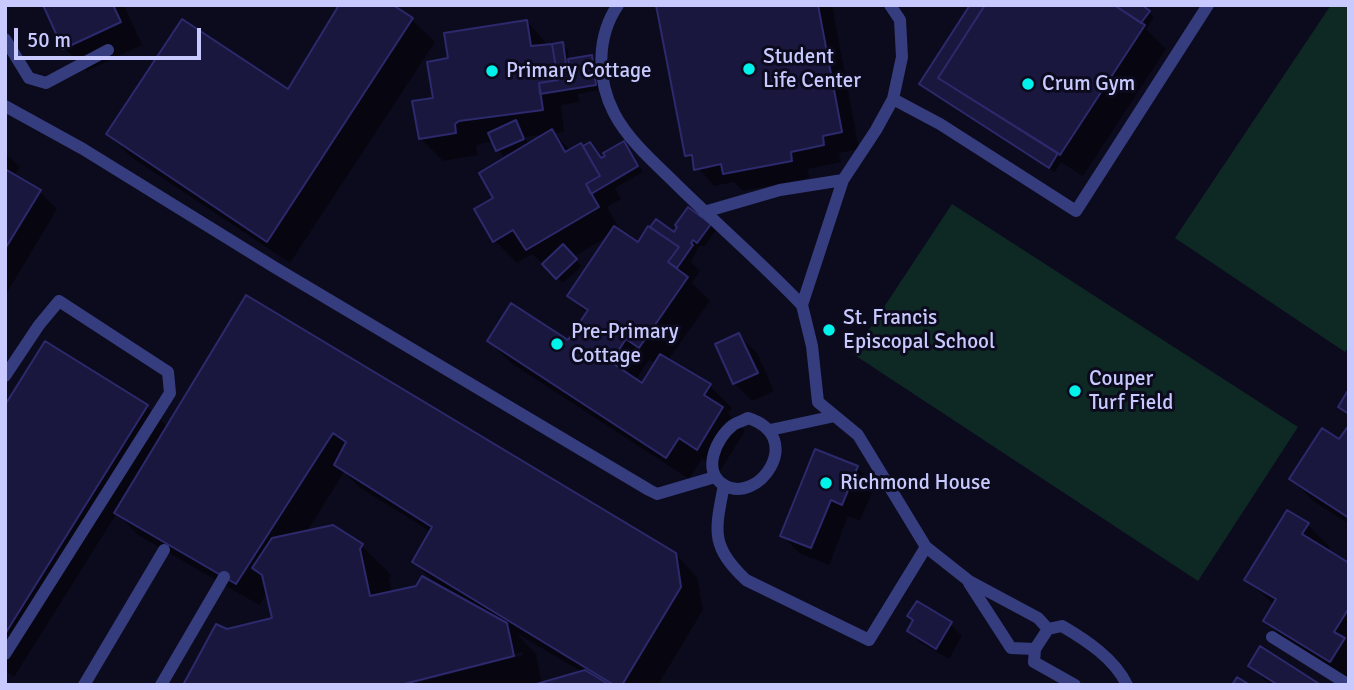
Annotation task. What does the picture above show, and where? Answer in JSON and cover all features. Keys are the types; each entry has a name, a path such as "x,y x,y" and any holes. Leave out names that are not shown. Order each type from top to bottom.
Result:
{"lane":[{"path":"618,5 610,16 601,47 602,79 614,113 642,150 704,212 765,265 802,305 812,346 818,402 858,435 926,547 967,580 1038,618 1048,629"},
{"path":"802,305 842,180 876,130 893,99 902,57 900,20 890,5"},
{"path":"893,99 940,124 1076,211 1208,5"},
{"path":"5,39 29,78 46,83 108,50"},
{"path":"5,106 83,149 274,267 657,494 719,481 736,490 750,487 766,475 775,456 776,440 760,422 748,418 733,425 720,438 712,460 719,481 716,527 724,556 746,580 869,640 926,547"},
{"path":"704,212 780,190 842,180"},
{"path":"5,376 39,325 59,301 168,372 170,393 5,654"},
{"path":"769,430 835,416"},
{"path":"84,685 164,551"},
{"path":"161,685 224,577"},
{"path":"967,580 1011,648 1035,649"},
{"path":"1075,685 1034,662 1035,649 1048,629 1062,626 1086,640 1122,674 1127,685"},
{"path":"1272,636 1349,685"}],"green space":[{"path":"1331,5 1349,7 1349,346 1345,352 1175,238"},
{"name":"Couper Turf Field","path":"952,204 1298,427 1198,581 853,354"}],"building":[{"path":"43,5 113,5 121,22 63,49"},
{"path":"339,5 393,5 413,18 267,242 106,134 182,19 288,89"},
{"name":"Student Life Center","path":"656,5 818,5 842,132 823,136 824,145 791,152 792,161 723,174 721,164 694,170 692,155 685,156"},
{"path":"970,5 985,5 938,78 1058,153 1049,168 919,84"},
{"name":"Crum Gym","path":"985,5 1114,5 1145,25 1060,155 938,78"},
{"path":"1114,5 1142,5 1150,11 1141,23"},
{"name":"Primary Cottage","path":"527,20 531,46 552,44 558,80 539,83 543,110 459,121 455,124 456,133 419,139 412,101 433,98 427,62 448,58 444,33"},
{"path":"563,42 566,64 569,64 568,59 592,55 596,85 540,94 539,83 558,80 552,44"},
{"path":"516,120 524,139 496,151 488,133"},
{"name":"Primary Cottage","path":"552,129 565,152 581,143 600,176 586,184 599,207 526,250 513,230 493,242 474,209 493,198 479,173"},
{"path":"624,141 638,166 591,194 586,184 600,176 583,146 590,142 601,158 605,156 603,153"},
{"path":"5,169 41,190 5,249"},
{"path":"688,207 711,224 697,243 693,240 693,245 677,268 668,262 679,247 650,227 656,219 674,232 677,227 675,225"},
{"name":"Pre-Primary Cottage","path":"614,226 638,242 648,226 679,247 668,262 688,277 639,348 626,339 611,362 642,383 660,354 711,384 704,395 723,407 697,450 679,438 666,458 487,341 511,303 568,340 588,310 567,296"},
{"path":"563,244 577,259 556,279 542,264"},
{"path":"246,295 676,553 681,587 622,685 614,685 412,562 432,527 334,465 346,442 333,433 236,584 114,513"},
{"path":"739,333 758,373 733,384 715,344"},
{"path":"45,341 148,405 5,634 5,405"},
{"path":"1347,392 1349,393 1349,414 1338,407"},
{"path":"1349,425 1349,518 1289,479 1322,428 1339,439"},
{"name":"Richmond House","path":"815,449 858,466 842,505 831,500 811,548 780,536"},
{"path":"1287,510 1309,523 1302,534 1349,563 1349,608 1334,632 1345,638 1330,662 1263,621 1276,599 1244,580"},
{"path":"333,525 363,544 360,549 370,596 416,586 422,576 507,623 514,656 400,685 183,685 216,624 227,629 272,618 262,575 252,568 272,538"},
{"path":"917,601 952,622 936,649 907,631 913,620 907,616"},
{"path":"1260,646 1321,685 1278,685 1248,666"},
{"path":"585,670 610,685 533,685"},
{"path":"1237,677 1250,685 1232,685"}],"place":[{"name":"Student Life Center","path":"749,69"},
{"name":"Primary Cottage","path":"492,71"},
{"name":"Crum Gym","path":"1028,84"},
{"name":"St. Francis Episcopal School","path":"829,330"},
{"name":"Pre-Primary Cottage","path":"557,344"},
{"name":"Couper Turf Field","path":"1075,391"},
{"name":"Richmond House","path":"826,483"}]}
